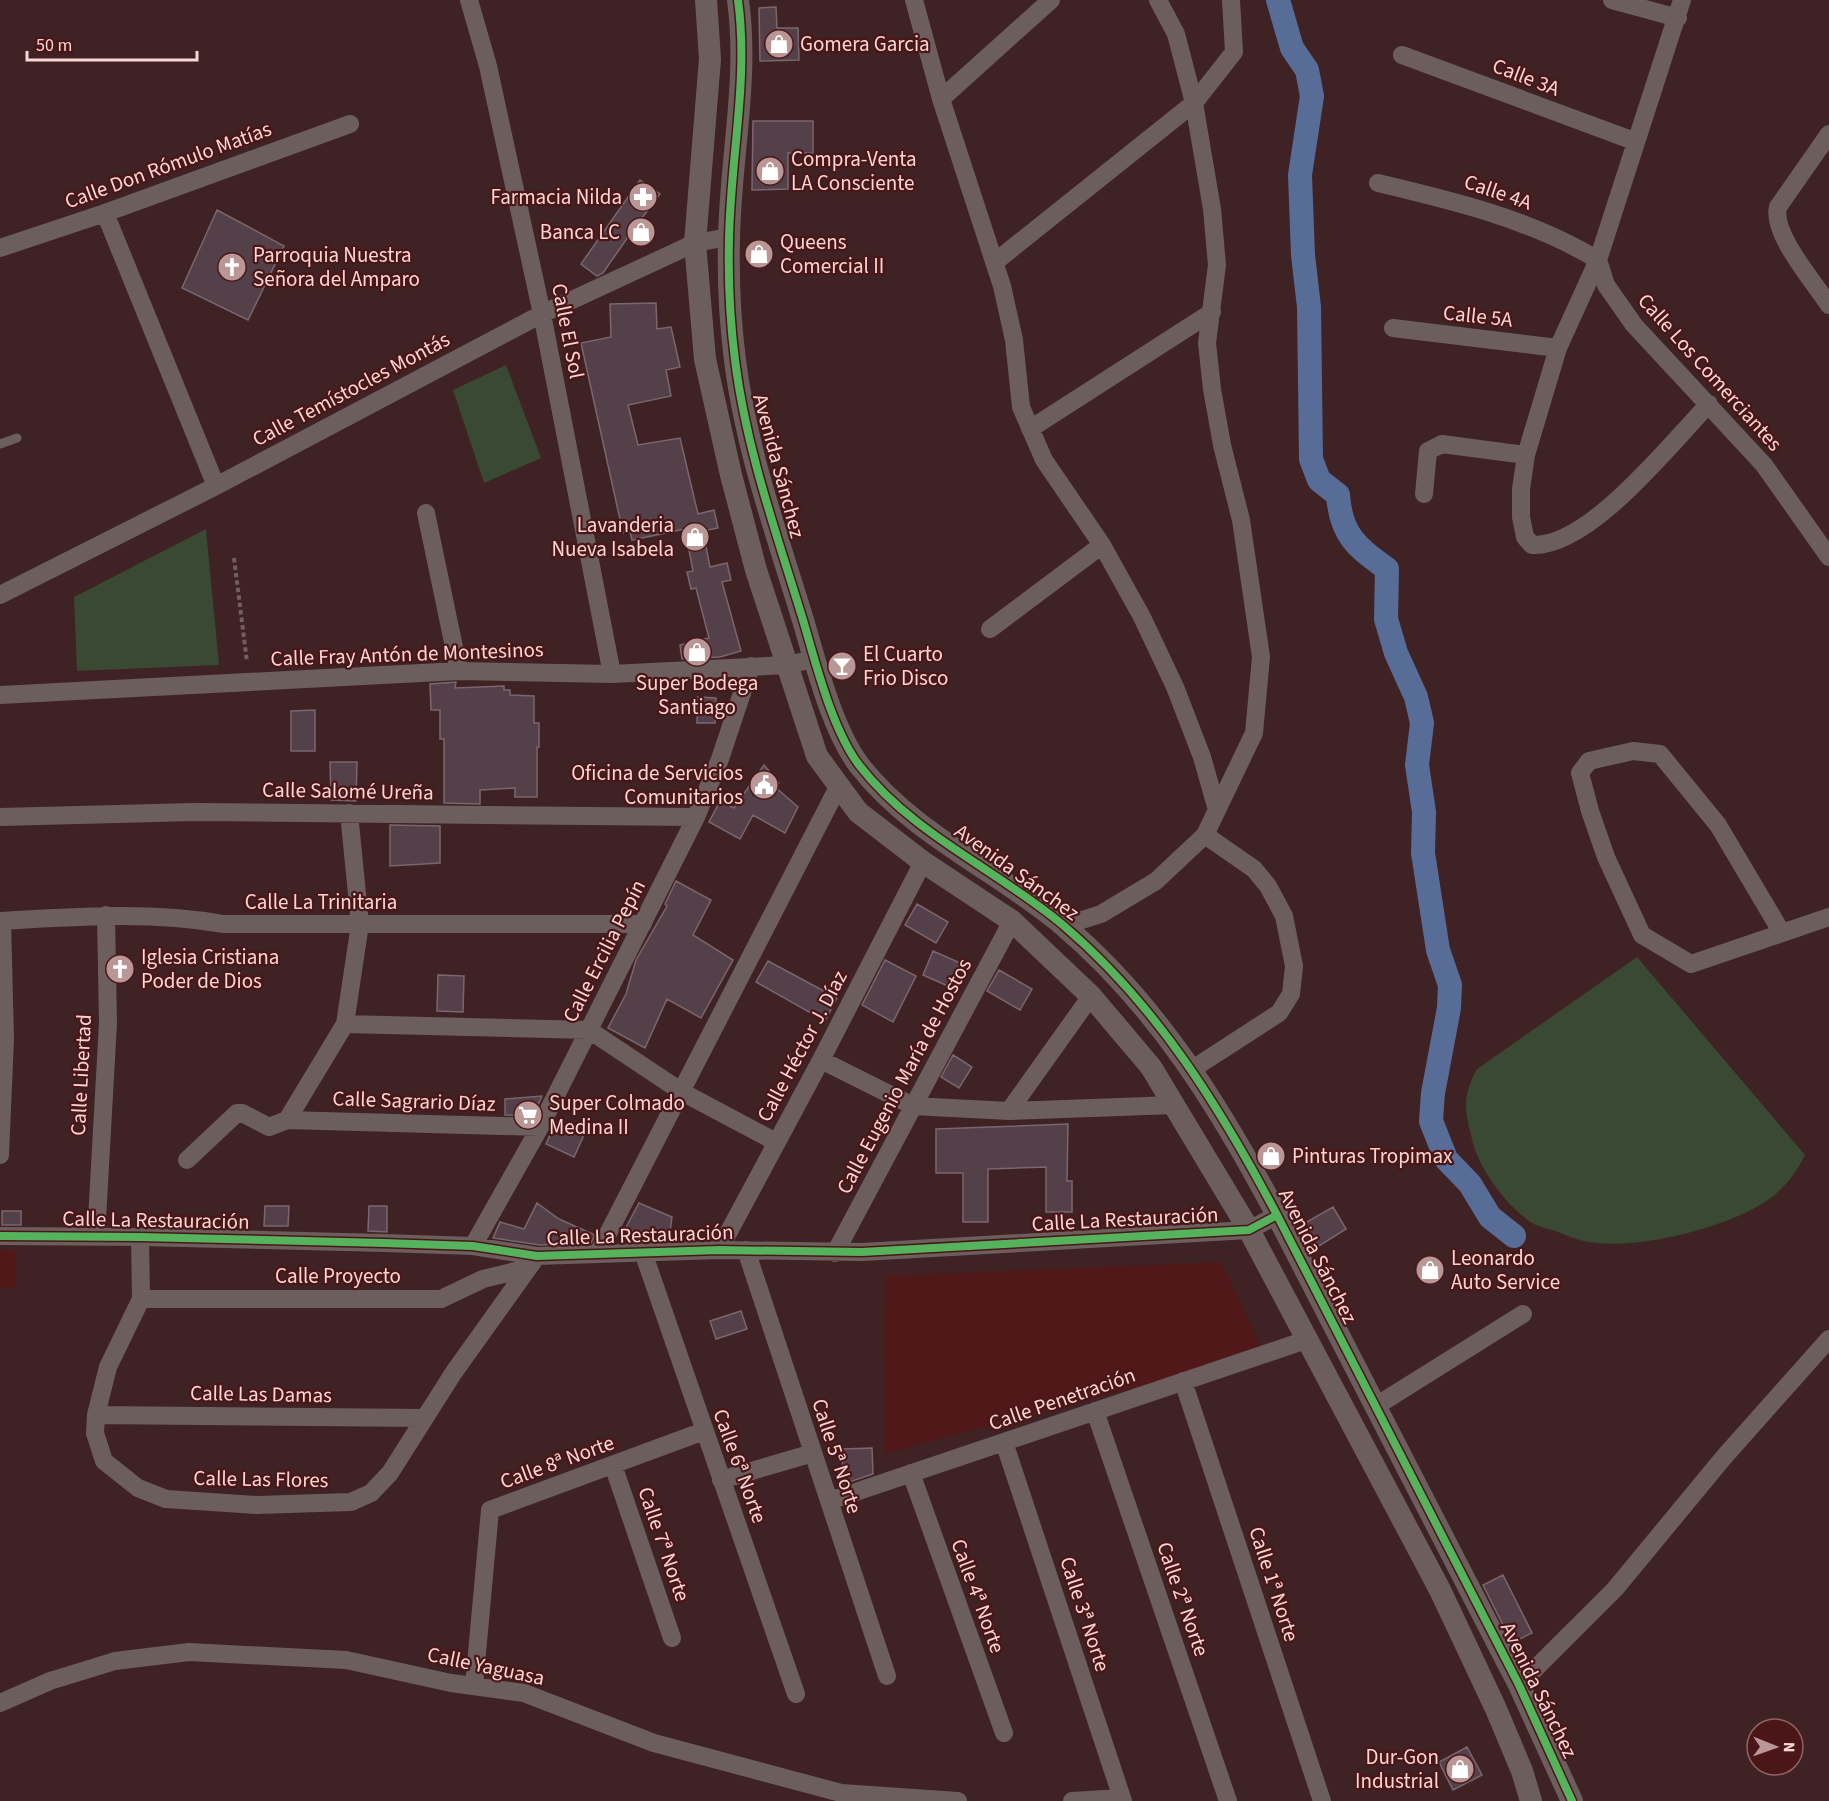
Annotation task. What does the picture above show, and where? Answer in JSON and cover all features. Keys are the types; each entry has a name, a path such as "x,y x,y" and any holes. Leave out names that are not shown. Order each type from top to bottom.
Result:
{"street":[{"name":"Calle El Sol","path":"469,0 488,66 542,314 612,674"},
{"name":"Avenida Sánchez","path":"706,0 710,59 695,243 705,359 733,486 786,665 817,756 858,812 923,862 1012,921 1091,996 1150,1067 1249,1230 1309,1339 1440,1590 1496,1709 1522,1771 1531,1801"},
{"name":"Avenida Sánchez","path":"738,0 743,57 729,237 730,309 735,363 756,465 815,659 844,743 860,766 912,819 1064,926 1143,1006 1191,1070 1240,1144 1519,1685 1572,1801"},
{"path":"914,0 941,99 995,262 1014,340 1021,407 1044,460 1102,545 1142,617 1175,687 1202,757 1217,810"},
{"path":"941,99 1051,0"},
{"path":"1064,926 1101,914 1156,881 1205,835 1254,733 1262,657 1240,520 1222,445 1212,389 1207,343 1217,266 1212,209 1194,103 1176,34 1158,0"},
{"path":"995,262 1194,103 1234,52 1231,0"},
{"path":"1612,0 1678,18"},
{"path":"1682,0 1678,18 1634,141 1598,260 1558,348 1526,455 1521,489 1525,537 1532,545 1548,546 1605,513 1708,404"},
{"name":"Calle 3A","path":"1402,55 1634,141"},
{"name":"Calle Don Rómulo Matías","path":"0,248 105,213 350,124"},
{"path":"1829,134 1778,207 1776,215 1781,234 1829,305"},
{"name":"Calle 4A","path":"1378,183 1450,200 1509,218 1575,246 1598,260"},
{"path":"105,213 216,486"},
{"name":"Calle Temístocles Montás","path":"0,595 216,486 542,314 695,243 729,237"},
{"name":"Calle Los Comerciantes","path":"1598,260 1606,285 1634,325 1764,465 1829,557"},
{"path":"1030,429 1212,312"},
{"name":"Calle 5A","path":"1393,328 1558,348"},
{"path":"1424,494 1428,451 1433,446 1442,444 1526,455"},
{"path":"426,513 459,671"},
{"path":"990,629 1102,545"},
{"name":"Calle Fray Antón de Montesinos","path":"0,695 459,671 612,674 786,665 815,659"},
{"name":"Calle Ercilia Pepín","path":"473,1246 540,1128 696,817 720,759 751,666"},
{"path":"1782,933 1719,825 1660,754 1633,751 1590,761 1580,773 1590,812 1606,857 1642,935 1691,964 1829,917"},
{"path":"598,1253 838,787"},
{"name":"Calle Salomé Ureña","path":"0,817 194,812 696,817"},
{"path":"287,1120 345,1024 360,924 349,813"},
{"path":"1191,1070 1279,1013 1291,994 1294,966 1284,916 1268,886 1254,869 1205,835"},
{"name":"Calle Héctor J. Díaz","path":"719,1250 821,1060 923,862"},
{"name":"Calle La Trinitaria","path":"1,921 106,915 189,918 223,924 643,924"},
{"name":"Calle Libertad","path":"96,1237 108,1023 106,915"},
{"path":"0,1155 5,1038 1,921"},
{"name":"Calle Eugenio María de Hostos","path":"835,1253 1012,921"},
{"path":"1009,1111 1091,996"},
{"path":"345,1024 589,1030 681,1092 776,1142"},
{"path":"821,1060 913,1106 1009,1111 1174,1105"},
{"name":"Calle Sagrario Díaz","path":"187,1160 237,1113 242,1113 269,1127 287,1120 540,1128"},
{"name":"Calle La Restauración","path":"0,1236 140,1237 473,1246 533,1262 598,1253 719,1250 835,1253 1249,1230 1277,1215"},
{"name":"Calle Las Flores","path":"140,1237 141,1299 108,1367 96,1415 95,1433 104,1461 138,1488 166,1499 257,1505 351,1502 371,1493 390,1473 454,1372 533,1262"},
{"name":"Calle 5ª Norte","path":"746,1250 887,1676"},
{"name":"Calle 6ª Norte","path":"643,1252 796,1694"},
{"name":"Calle Proyecto","path":"141,1299 441,1299 483,1279 533,1262"},
{"path":"1376,1406 1523,1314"},
{"name":"Calle Penetración","path":"829,1501 1309,1339"},
{"path":"1519,1685 1615,1588 1724,1457 1829,1339"},
{"name":"Calle 1ª Norte","path":"1183,1381 1322,1801"},
{"name":"Calle 2ª Norte","path":"1095,1411 1228,1801"},
{"name":"Calle Las Damas","path":"96,1415 425,1418"},
{"name":"Calle 8ª Norte","path":"474,1686 490,1510 704,1431"},
{"name":"Calle 3ª Norte","path":"1004,1442 1122,1800"},
{"path":"721,1480 813,1453"},
{"name":"Calle 7ª Norte","path":"613,1465 672,1638"},
{"name":"Calle 4ª Norte","path":"911,1473 1004,1733"},
{"name":"Calle Yaguasa","path":"0,1703 50,1681 115,1661 189,1652 346,1660 474,1686 524,1693 654,1743 841,1793 958,1801"},
{"path":"1072,1801 1122,1800"}],"lane":[{"path":"0,444 17,438"}],"path":[{"path":"234,558 249,681"}],"shaded area":[{"path":"0,1250 15,1250 15,1288 0,1288"},
{"path":"1221,1262 1264,1353 883,1454 885,1276"}],"green space":[{"path":"506,365 541,458 484,483 453,390"},
{"path":"206,529 219,665 77,671 74,597"},
{"path":"1637,957 1805,1155 1798,1168 1780,1190 1768,1200 1729,1220 1653,1240 1604,1244 1584,1241 1532,1223 1496,1188 1482,1165 1473,1143 1466,1105 1468,1089 1477,1069"}],"building":[{"name":"Gomera Garcia","path":"776,7 777,28 798,28 799,60 760,61 759,8"},
{"name":"Compra-Venta LA Consciente","path":"753,121 813,121 813,153 788,153 788,189 752,190"},
{"path":"640,180 660,194 642,218 654,228 640,246 628,237 603,273 597,276 581,264"},
{"name":"Parroquia Nuestra Señora del Amparo","path":"217,210 284,246 248,320 182,288"},
{"path":"656,303 657,329 671,327 680,367 666,370 671,396 628,405 638,445 680,438 698,514 714,510 718,528 703,531 710,567 727,563 731,580 722,582 741,651 720,657 682,659 680,645 709,638 696,588 691,589 687,572 693,571 685,529 632,540 630,532 623,533 581,343 611,337 610,304"},
{"path":"456,682 455,688 504,686 504,690 510,690 510,695 534,696 534,723 539,723 537,797 515,797 515,788 480,790 480,804 444,803 444,739 440,739 440,710 431,710 430,684"},
{"path":"698,697 716,698 715,723 697,723"},
{"path":"315,710 315,751 291,751 291,711"},
{"path":"330,762 357,762 356,801 331,800"},
{"path":"764,765 779,783 775,787 798,807 785,833 753,815 740,839 709,822 720,801 734,808"},
{"path":"390,825 440,826 440,863 390,866"},
{"path":"676,881 711,900 693,935 733,960 701,1018 667,999 645,1048 608,1028 626,994 636,960 667,906 665,904"},
{"path":"917,904 948,922 936,943 905,925"},
{"path":"933,951 960,963 950,987 923,975"},
{"path":"885,960 916,976 893,1022 862,1005"},
{"path":"768,961 837,998 825,1021 756,982"},
{"path":"999,970 1032,989 1020,1010 987,991"},
{"path":"438,975 464,976 463,1012 437,1011"},
{"path":"953,1055 972,1067 959,1088 941,1077"},
{"path":"542,1096 533,1116 505,1115 505,1099"},
{"path":"556,1122 584,1135 574,1157 546,1144"},
{"path":"1068,1124 1067,1181 1072,1181 1072,1212 1046,1212 1046,1167 988,1169 988,1222 963,1222 963,1173 936,1173 936,1129"},
{"path":"537,1203 559,1219 595,1235 591,1243 540,1245 493,1238 500,1222 524,1229"},
{"path":"639,1203 672,1217 670,1232 624,1231"},
{"path":"265,1206 289,1206 288,1226 264,1226"},
{"path":"369,1206 387,1206 387,1232 368,1231"},
{"path":"1333,1207 1346,1229 1311,1251 1298,1227"},
{"path":"2,1211 21,1211 21,1225 2,1225"},
{"path":"741,1311 747,1329 716,1339 710,1321"},
{"path":"872,1448 873,1474 843,1484 842,1449"},
{"path":"1503,1575 1532,1633 1512,1643 1483,1585"},
{"name":"Dur-Gon Industrial","path":"1467,1747 1482,1775 1453,1790 1439,1762"}],"waterway":[{"path":"1278,0 1292,48 1307,70 1312,96 1300,175 1303,255 1309,307 1311,459 1319,480 1338,495 1343,521 1352,539 1387,569 1386,619 1396,653 1416,697 1422,723 1417,765 1424,812 1423,853 1438,950 1450,985 1449,1008 1433,1093 1431,1121 1446,1159 1470,1184 1490,1217 1514,1236"}],"cycle path":[{"path":"738,0 741,30 740,90 730,210 729,255 735,360 740,393 763,492 819,676 841,733 859,765 905,812 930,832 1038,906 1098,957 1129,990 1184,1060 1233,1136 1277,1215 1519,1685 1572,1801"},
{"path":"0,1236 140,1237 473,1246 537,1256 719,1250 862,1252 1249,1230 1277,1215"}],"place":[{"name":"Gomera Garcia","path":"779,44"},
{"name":"Compra-Venta LA Consciente","path":"770,171"},
{"name":"Farmacia Nilda","path":"643,197"},
{"name":"Banca LC","path":"641,232"},
{"name":"Queens Comercial II","path":"759,254"},
{"name":"Parroquia Nuestra Señora del Amparo","path":"232,267"},
{"name":"Lavanderia Nueva Isabela","path":"695,537"},
{"name":"Super Bodega Santiago","path":"697,652"},
{"name":"El Cuarto Frio Disco","path":"842,666"},
{"name":"Oficina de Servicios Comunitarios","path":"764,785"},
{"name":"Iglesia Cristiana Poder de Dios","path":"120,969"},
{"name":"Super Colmado Medina II","path":"528,1115"},
{"name":"Pinturas Tropimax","path":"1271,1156"},
{"name":"Leonardo Auto Service","path":"1430,1270"},
{"name":"Dur-Gon Industrial","path":"1460,1769"}]}
